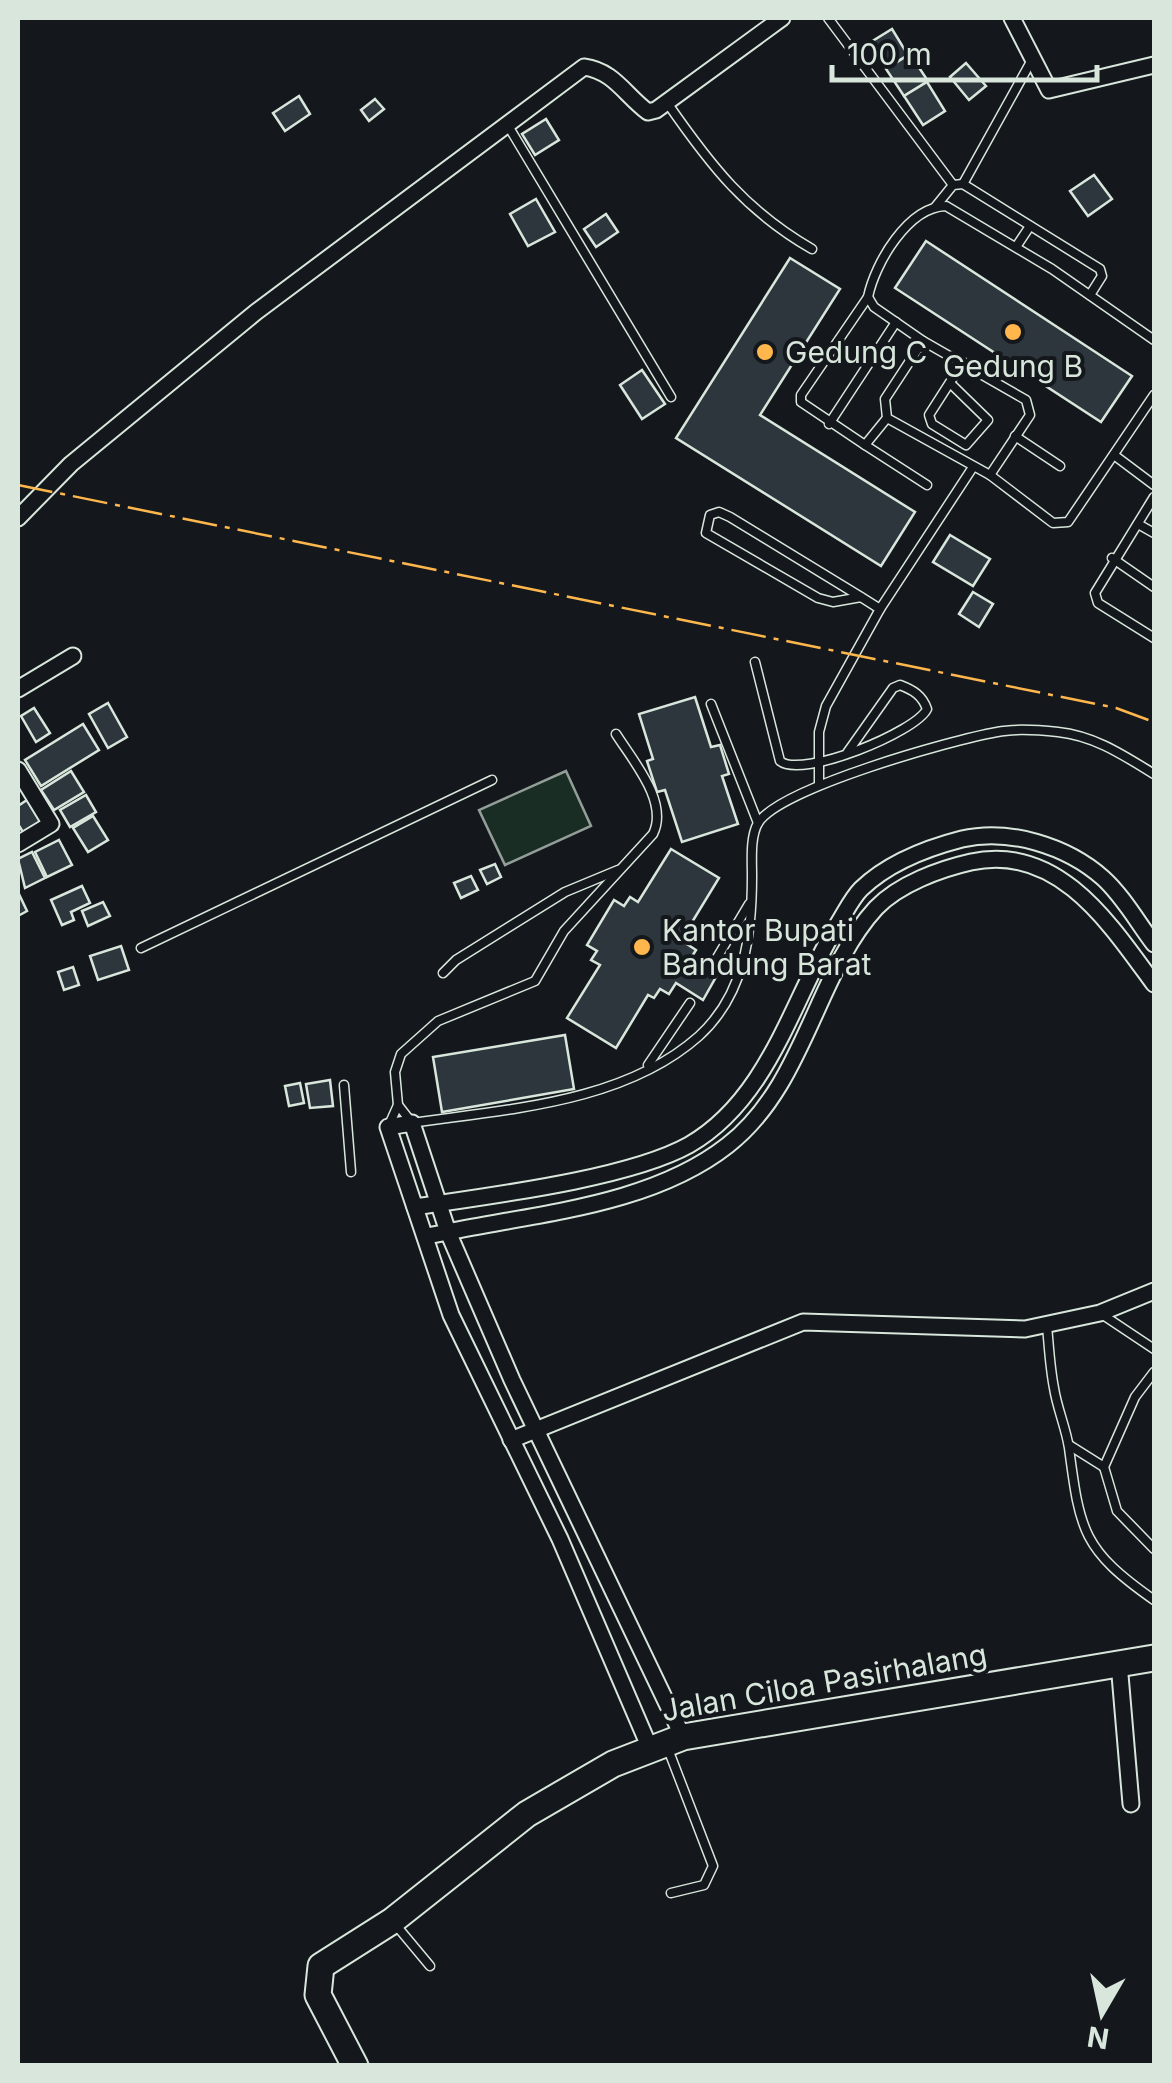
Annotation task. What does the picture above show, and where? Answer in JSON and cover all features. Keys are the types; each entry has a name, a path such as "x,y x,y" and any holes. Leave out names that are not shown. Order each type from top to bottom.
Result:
{"main road":[{"name":"Jalan Ciloa Pasirhalang","path":"355,2066 322,2006 318,1975 330,1958 392,1920 527,1814 666,1742 1154,1658"}],"street":[{"path":"18,518 71,464 256,312 584,66 614,78 648,112 668,104 782,18"},
{"path":"1012,18 1048,90 1154,65"},
{"path":"18,689 73,656"},
{"path":"18,770 51,824 18,844"},
{"path":"415,1206 596,1174 689,1145 738,1101 783,1038 822,950 859,890 896,864 942,845 989,832 1072,856 1104,879 1154,944"},
{"path":"427,1236 629,1193 694,1168 730,1144 802,1050 843,960 877,908 909,885 950,867 990,858 1024,864 1061,878 1086,897 1154,984"},
{"path":"412,1122 448,1232 536,1430 666,1742 510,1440 451,1315 388,1126 412,1122"},
{"path":"510,1440 803,1322 832,1319 967,1330 1046,1326 1100,1313 1154,1292"},
{"path":"1120,1664 1131,1804"}],"lane":[{"path":"828,18 958,185 1100,269 1102,276 1090,295"},
{"path":"927,485 806,409 800,395 868,296 881,260 911,223 958,185 1033,57"},
{"path":"668,104 710,164 758,216 812,249"},
{"path":"506,124 672,396"},
{"path":"936,206 955,210 1016,247 1154,340"},
{"path":"1016,247 1030,226"},
{"path":"868,296 923,342 1026,400 1030,415 990,475"},
{"path":"828,424 896,322"},
{"path":"864,445 887,418 885,399 923,342"},
{"path":"950,382 988,420 966,446 930,420 950,382 962,362"},
{"path":"887,418 990,475 1060,526 1068,522 1154,395"},
{"path":"1016,436 1060,466"},
{"path":"1114,455 1154,485"},
{"path":"819,784 819,732 826,706 880,609 973,467"},
{"path":"1154,497 1112,558 1097,586 1096,599 1154,638"},
{"path":"861,598 833,602 818,598 706,532 710,515 719,512 730,517 880,609"},
{"path":"1138,524 1154,533"},
{"path":"1112,558 1154,587"},
{"path":"755,662 780,761 791,768 819,766 914,724 927,708 924,700 913,689 893,688 847,753"},
{"path":"398,1105 412,1122 540,1101 624,1082 694,1040 720,1012 738,982 752,929 752,851 758,823 711,704"},
{"path":"758,823 788,798 819,784 999,731 1090,738 1154,774"},
{"path":"388,1126 398,1105 395,1072 401,1054 438,1021 536,980 564,931 653,834 659,820 638,769 616,734"},
{"path":"141,948 492,780"},
{"path":"444,973 456,960 564,892 622,868"},
{"path":"714,961 752,900"},
{"path":"1136,921 1154,928"},
{"path":"645,1070 690,1003"},
{"path":"344,1084 351,1172"},
{"path":"1100,1313 1154,1349"},
{"path":"1046,1326 1054,1389 1068,1445 1072,1493 1084,1531 1107,1567 1154,1600"},
{"path":"1154,1372 1135,1398 1104,1467 1116,1511 1154,1549"},
{"path":"1068,1445 1104,1467"},
{"path":"666,1742 713,1866 704,1885 671,1893"},
{"path":"392,1920 430,1966"}],"green space":[{"path":"566,771 591,826 505,865 479,810"}],"building":[{"path":"892,29 908,55 887,68 871,42"},
{"path":"910,54 928,81 904,96 886,69"},
{"path":"966,63 986,86 969,100 950,77"},
{"path":"927,82 945,111 923,125 904,96"},
{"path":"299,96 310,114 285,131 273,113"},
{"path":"375,99 384,109 369,121 361,110"},
{"path":"546,119 559,140 535,155 522,134"},
{"path":"1094,175 1112,199 1088,216 1070,191"},
{"path":"536,199 555,232 528,246 510,214"},
{"path":"606,214 618,232 596,247 584,229"},
{"name":"Gedung B","path":"926,241 1132,376 1101,422 895,288"},
{"name":"Gedung C","path":"790,258 840,289 760,415 915,512 881,566 676,438"},
{"path":"642,370 665,404 642,419 620,385"},
{"path":"950,535 990,559 973,586 933,562"},
{"path":"973,592 993,604 979,627 959,614"},
{"path":"695,697 711,747 720,745 729,774 722,776 738,824 682,842 665,790 657,792 647,761 653,759 639,714"},
{"path":"108,703 127,737 108,748 89,714"},
{"path":"34,708 50,733 36,742 21,716"},
{"path":"83,724 99,750 41,786 25,760"},
{"path":"71,771 84,792 54,810 41,790"},
{"path":"86,795 96,812 70,827 60,810"},
{"path":"27,800 42,823 24,834 18,824 18,806"},
{"path":"93,816 108,840 88,852 73,828"},
{"path":"59,840 72,865 47,877 35,852"},
{"name":"Kantor Bupati Bandung Barat","path":"671,849 719,878 686,932 692,935 687,944 696,950 689,961 716,977 703,1000 676,983 669,994 660,989 654,998 648,995 616,1048 567,1018 600,965 591,960 597,951 587,945 614,900 624,906 630,897 638,902"},
{"path":"32,852 45,878 25,888 18,859"},
{"path":"495,864 501,877 487,884 480,870"},
{"path":"471,876 478,890 461,898 454,883"},
{"path":"82,886 90,903 71,912 74,920 62,925 51,900"},
{"path":"18,892 27,911 18,916"},
{"path":"103,902 110,916 88,926 82,911"},
{"path":"121,946 129,970 98,980 90,956"},
{"path":"73,967 79,985 64,990 58,972"},
{"path":"565,1035 574,1089 442,1112 433,1057"},
{"path":"330,1080 333,1106 310,1108 306,1084"},
{"path":"300,1083 304,1103 289,1106 285,1086"}],"power":[{"path":"18,485 1116,708 1154,722"}],"place":[{"name":"Gedung B","path":"1013,332"},
{"name":"Gedung C","path":"765,352"},
{"name":"Kantor Bupati Bandung Barat","path":"642,947"}]}
